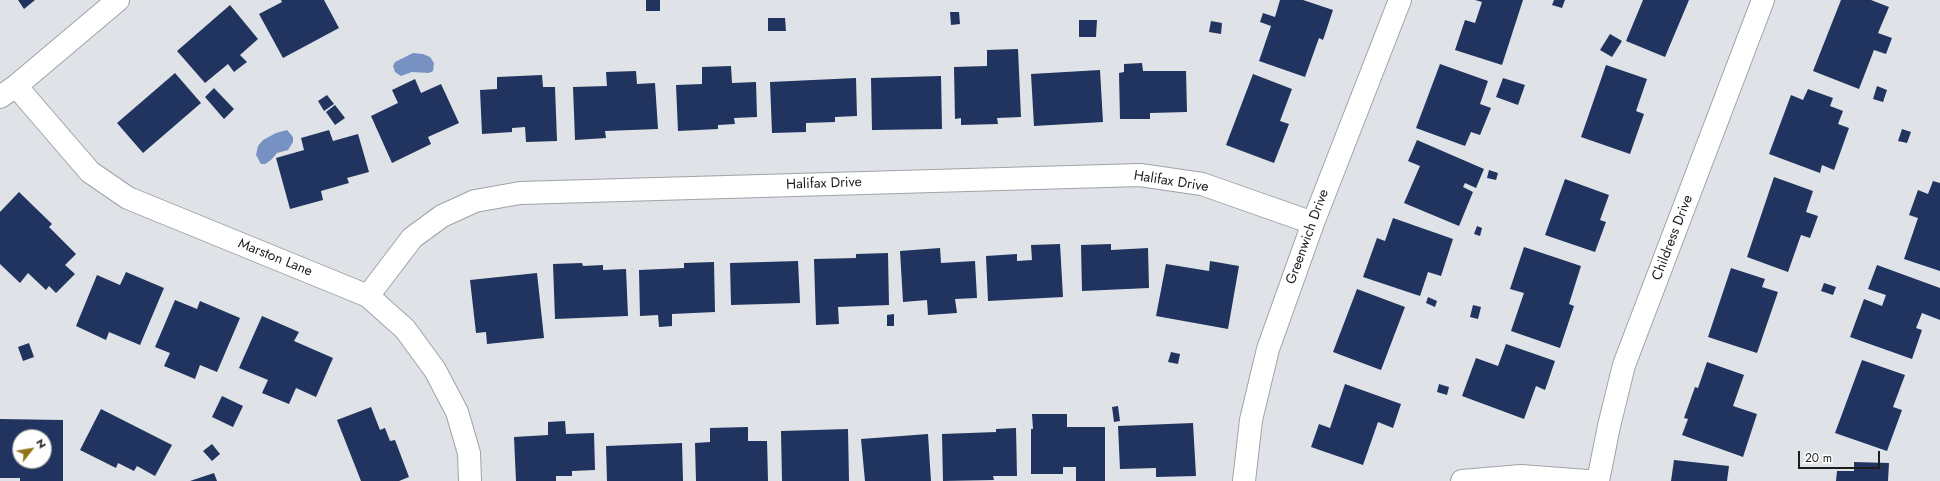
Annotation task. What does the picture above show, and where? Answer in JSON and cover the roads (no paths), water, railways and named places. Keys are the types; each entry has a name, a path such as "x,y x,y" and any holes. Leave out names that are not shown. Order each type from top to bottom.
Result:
{"street":[{"path":"8,92 118,0"},
{"name":"Greenwich Drive","path":"1244,481 1250,420 1268,349 1313,223 1400,0"},
{"name":"Childress Drive","path":"1598,481 1609,426 1624,365 1763,0"},
{"name":"Marston Lane","path":"8,92 90,172 128,198 368,296 405,329 435,370 457,412 469,453 470,481"},
{"name":"Halifax Drive","path":"368,296 412,238 442,216 476,201 520,193 1140,175 1202,184 1313,223"},
{"path":"1462,481 1521,476 1587,481"}],"water":[{"path":"413,53 423,54 430,57 434,63 433,71 429,73 412,72 401,76 395,72 393,66 395,62"},
{"path":"287,130 293,137 293,142 288,150 277,153 271,160 265,164 261,164 256,155 258,146 263,140 276,133"}]}
